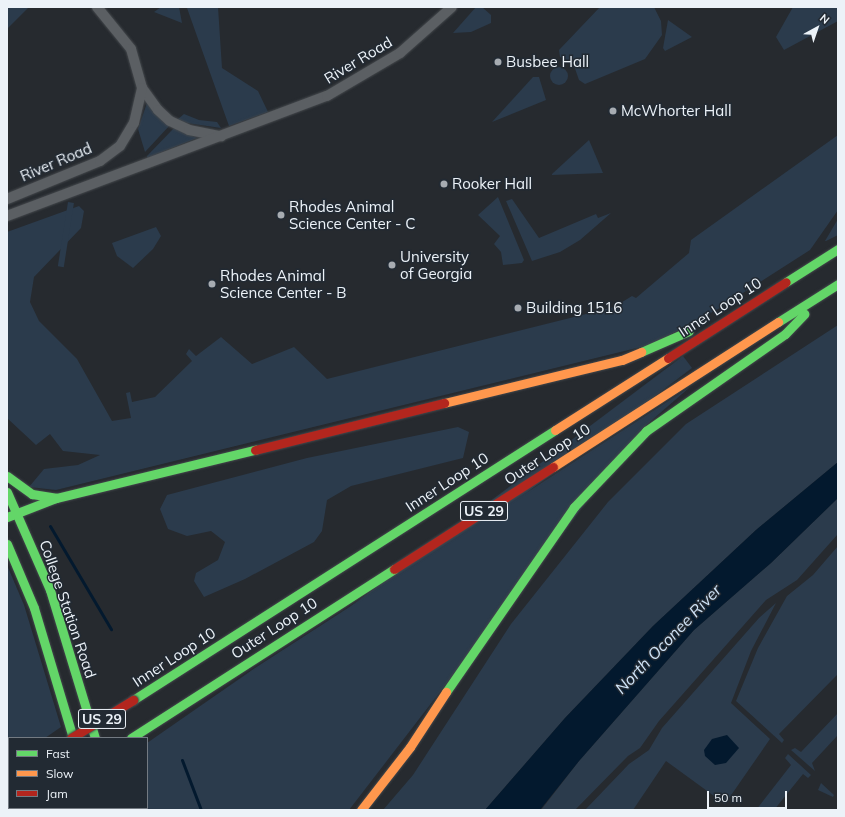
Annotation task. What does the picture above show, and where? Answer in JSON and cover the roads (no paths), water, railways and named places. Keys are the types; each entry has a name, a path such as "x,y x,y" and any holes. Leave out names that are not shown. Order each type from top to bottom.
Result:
{"main road":[{"name":"Inner Loop 10","path":"74,737 838,249"},
{"name":"Outer Loop 10","path":"133,737 838,284"},
{"path":"360,810 410,747 482,636 574,507 646,431 785,334 819,296"},
{"path":"7,517 56,498 622,360 650,350 716,315 747,306"},
{"path":"7,476 32,494 56,498"},
{"name":"College Station Road","path":"7,492 18,514 67,638 95,737"},
{"path":"7,544 34,608 72,737"}],"street":[{"path":"96,7 131,50 142,88"},
{"name":"River Road","path":"7,216 223,136 348,86 419,40 452,7"},
{"name":"River Road","path":"142,88 170,121 202,134 223,136"},
{"name":"River Road","path":"7,199 100,162 120,146 134,123 142,88"}],"water":[{"name":"North Oconee River","path":"838,462 838,498 771,563 694,630 579,761 540,810 485,810 565,718 653,626 756,530"},
{"path":"727,735 739,748 726,763 715,765 705,756 704,750 712,739"}],"waterway":[{"path":"50,526 111,629"},
{"path":"182,760 201,810"}],"place":[{"name":"Busbee Hall","path":"498,62"},
{"name":"McWhorter Hall","path":"613,111"},
{"name":"Rooker Hall","path":"444,184"},
{"name":"Rhodes Animal Science Center - C","path":"281,215"},
{"name":"University of Georgia","path":"392,265"},
{"name":"Rhodes Animal Science Center - B","path":"212,284"},
{"name":"Building 1516","path":"518,308"}]}
